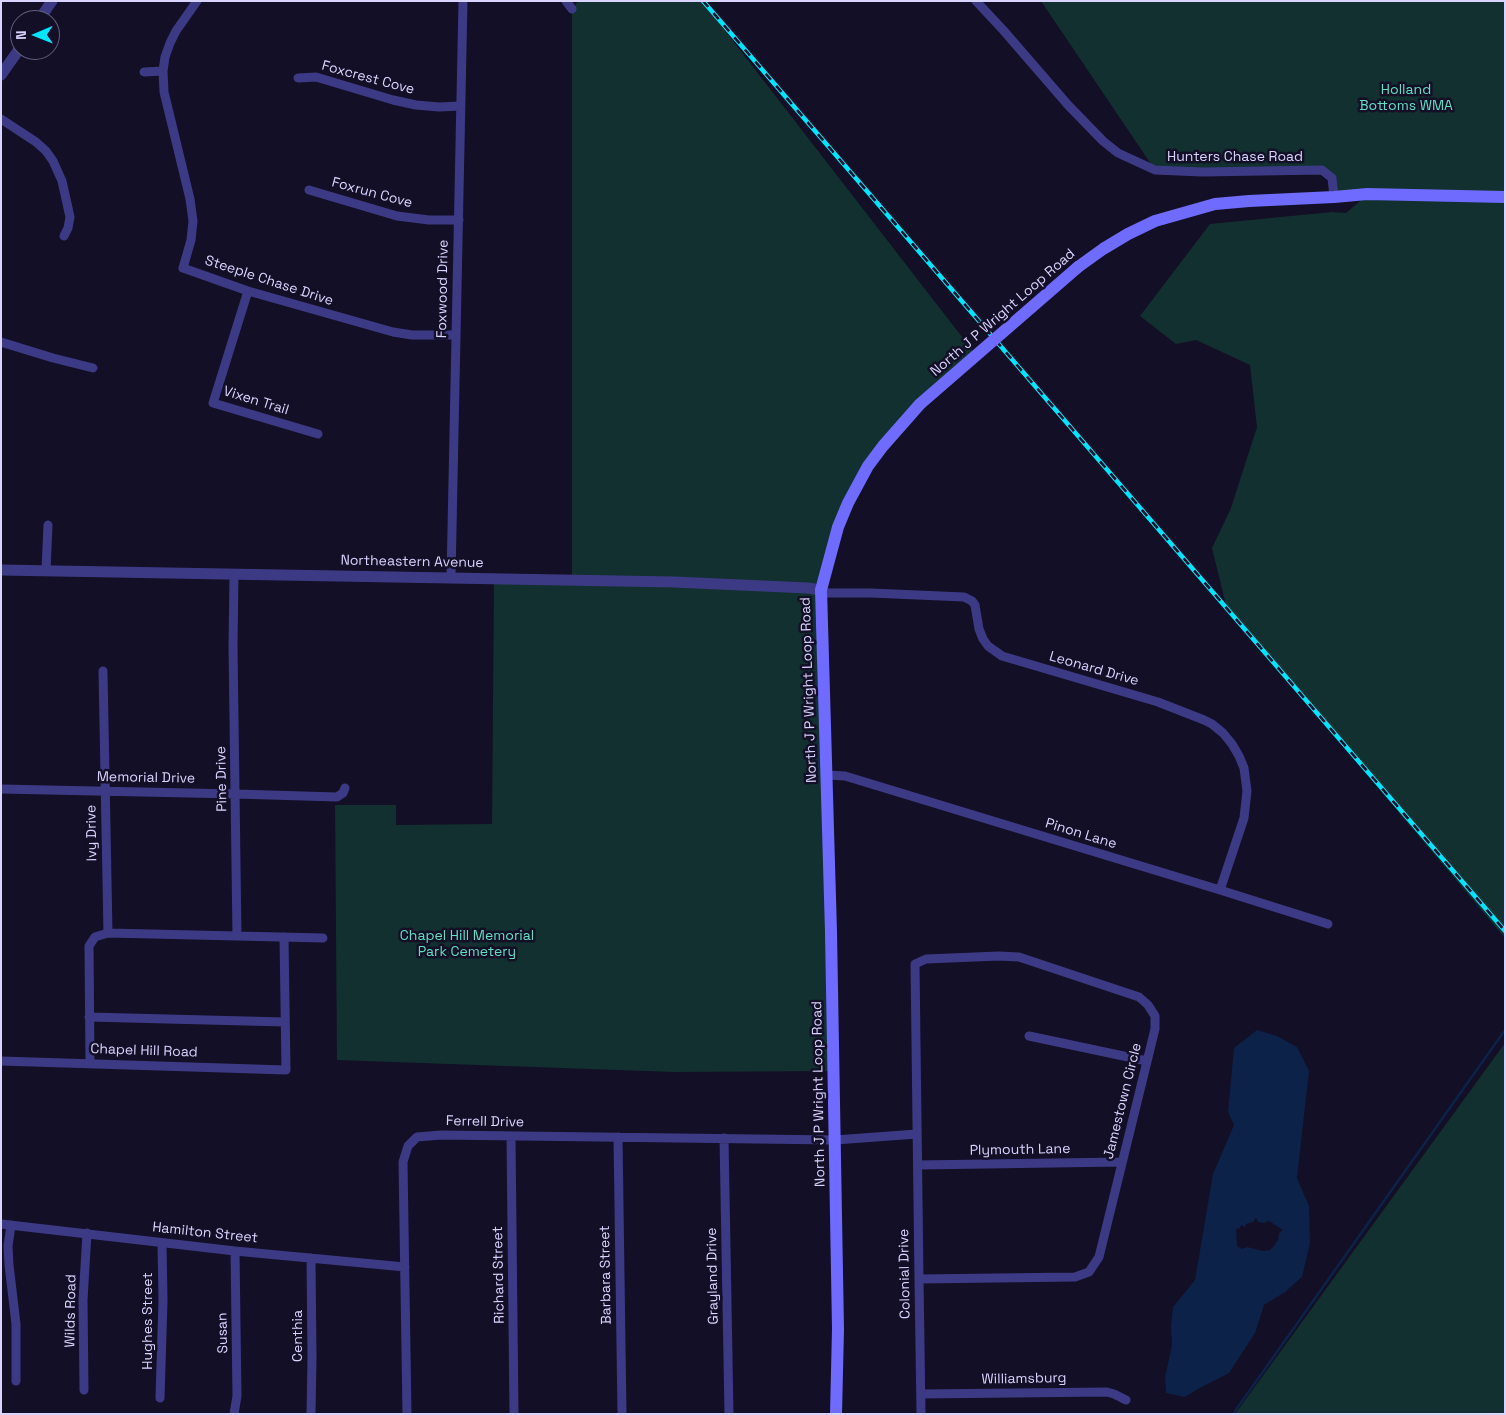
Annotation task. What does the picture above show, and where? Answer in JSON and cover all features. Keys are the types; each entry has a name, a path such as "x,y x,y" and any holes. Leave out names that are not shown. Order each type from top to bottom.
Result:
{"main road":[{"name":"North J P Wright Loop Road","path":"836,1414 838,1329 835,1140 821,590 838,527 848,503 868,466 920,404 1078,267 1128,234 1155,221 1215,204 1249,200 1367,194 1505,197"}],"street":[{"name":"Steeple Chase Drive","path":"197,1 170,43 163,71 164,92 192,212 193,228 183,268 248,290 393,332 412,335 456,335"},
{"name":"Foxwood Drive","path":"451,577 463,1"},
{"path":"566,1 572,9"},
{"name":"Hunters Chase Road","path":"976,1 1103,142 1134,162 1155,170 1202,172 1322,170 1332,178 1334,197"},
{"path":"1,75 12,60"},
{"path":"144,72 163,71"},
{"name":"Foxcrest Cove","path":"298,78 316,77 416,105 461,106"},
{"path":"1,119 36,142 54,161 62,181 70,217 64,236"},
{"name":"Foxrun Cove","path":"308,190 397,216 429,220 459,220"},
{"name":"Vixen Trail","path":"248,290 213,403 318,434"},
{"path":"1,342 93,368"},
{"path":"46,570 48,525"},
{"name":"Northeastern Avenue","path":"1,570 674,582 821,590"},
{"name":"Pine Drive","path":"234,574 233,646 237,936"},
{"name":"Leonard Drive","path":"821,590 828,593 964,597 975,605 979,629 983,639 988,646 1002,656 1158,702 1212,724 1227,738 1239,756 1244,768 1247,791 1244,818 1220,890"},
{"name":"Ivy Drive","path":"103,671 108,934"},
{"name":"Pinon Lane","path":"827,775 845,776 1328,924"},
{"name":"Memorial Drive","path":"1,789 337,797 343,794 345,788"},
{"path":"90,1063 88,946 95,937 108,934 324,938"},
{"path":"89,1017 285,1022 284,937"},
{"name":"Jamestown Circle","path":"915,964 926,960 999,956 1019,957 1139,997 1148,1005 1154,1016 1155,1029 1099,1257 1089,1272 1075,1276 919,1279"},
{"name":"Colonial Drive","path":"915,964 921,1414"},
{"name":"Chapel Hill Road","path":"1,1060 286,1070 285,1022"},
{"path":"1029,1036 1147,1061"},
{"path":"835,1140 917,1134"},
{"name":"Ferrell Drive","path":"407,1414 403,1162 408,1146 417,1137 429,1135 835,1140"},
{"name":"Richard Street","path":"511,1136 514,1414"},
{"name":"Barbara Street","path":"618,1137 622,1414"},
{"name":"Grayland Drive","path":"724,1138 729,1414"},
{"name":"Plymouth Lane","path":"918,1165 1122,1162"},
{"path":"6,1225 8,1265 16,1324 16,1381"},
{"name":"Hamilton Street","path":"6,1225 235,1251 405,1267"},
{"name":"Wilds Road","path":"84,1390 83,1300 87,1233"},
{"name":"Hughes Street","path":"160,1398 163,1300 162,1243"},
{"name":"Susan","path":"234,1414 237,1396 235,1251"},
{"name":"Centhia","path":"310,1414 312,1357 311,1258"},
{"name":"Williamsburg","path":"921,1394 1107,1392 1126,1400"}],"green space":[{"name":"Chapel Hill Memorial Park Cemetery","path":"578,1 702,1 976,355 868,466 827,571 833,1071 674,1072 337,1060 335,805 396,805 396,825 492,824 494,578 572,580 572,9"},
{"name":"Holland Bottoms WMA","path":"1041,1 1505,1 1505,938 1227,609 1212,548 1231,508 1257,427 1250,365 1196,340 1176,344 1140,316 1210,224 1332,212 1346,213 1367,195 1335,194 1332,178 1322,170 1155,170"},
{"path":"1505,1043 1505,1414 1235,1414"}],"water":[{"path":"1257,1030 1277,1036 1297,1047 1309,1071 1297,1178 1309,1206 1310,1243 1302,1277 1285,1292 1264,1305 1255,1333 1229,1373 1185,1397 1166,1393 1165,1377 1172,1345 1173,1307 1195,1280 1213,1174 1234,1125 1228,1112 1234,1048","holes":["1256,1218 1258,1222 1264,1223 1269,1221 1283,1230 1279,1233 1278,1240 1274,1246 1270,1250 1263,1251 1247,1247 1242,1249 1237,1246 1236,1229 1240,1228 1241,1225 1245,1227 1246,1224 1253,1222"]}],"waterway":[{"path":"1233,1414 1505,1030"}],"railway":[{"path":"703,1 1505,931"}]}
